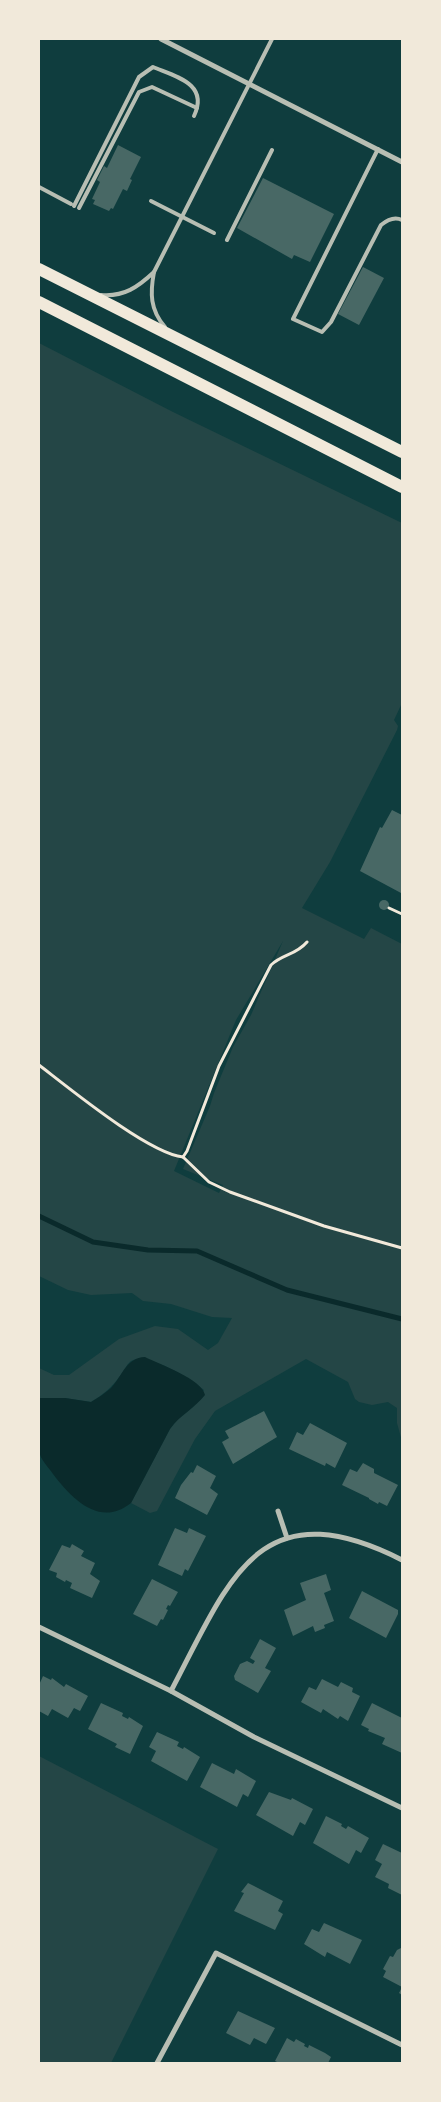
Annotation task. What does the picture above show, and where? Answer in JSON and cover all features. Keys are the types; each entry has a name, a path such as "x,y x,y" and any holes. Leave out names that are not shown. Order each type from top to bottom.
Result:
{"main road":[{"path":"39,269 402,452"},
{"path":"39,302 402,487"}],"street":[{"path":"161,39 402,162"},
{"path":"278,1511 287,1538"},
{"path":"171,1691 226,1588 244,1565 260,1552 287,1538 312,1533 332,1535 377,1548 402,1560"},
{"path":"39,1627 171,1691 254,1736 402,1808"},
{"path":"157,2063 216,1952 402,2045"}],"lane":[{"path":"175,338 158,320 152,307 151,291 154,272 272,39"},
{"path":"39,187 72,205 139,77 153,67 192,85 199,96 194,116"},
{"path":"79,208 139,92 152,87 197,108"},
{"path":"378,149 293,319 322,332 331,322 381,225 388,220 398,218 402,220"},
{"path":"227,240 272,150"},
{"path":"151,202 214,233"},
{"path":"88,294 112,296 125,293 140,285 154,272"}],"path":[{"path":"389,908 402,914"},
{"path":"183,1157 187,1151 219,1066 271,965 277,959 296,953 308,942"},
{"path":"39,1065 140,1138 173,1156 183,1157 209,1182 230,1192 324,1226 402,1248"}],"shaded area":[{"path":"39,343 173,412 402,523 402,703 394,720 398,726 397,730 330,862 302,908 364,939 371,928 402,944 402,1441 397,1423 397,1408 388,1402 372,1405 359,1402 355,1399 348,1382 306,1359 215,1411 195,1439 157,1511 150,1513 131,1503 170,1429 177,1420 193,1407 204,1390 190,1379 169,1368 158,1363 138,1359 131,1361 110,1387 91,1402 65,1398 39,1398 39,1368 54,1375 69,1375 119,1339 155,1326 178,1329 208,1350 218,1343 232,1318 212,1317 171,1304 143,1301 132,1293 91,1295 68,1290 39,1276","holes":["283,941 251,1015 233,1047 183,1169 223,1185 219,1193 174,1171 236,1020"]},
{"path":"145,1357 196,1383 205,1395 170,1429 131,1503 120,1510 108,1513 98,1511 78,1501 69,1493 41,1457 38,1439 39,1398 65,1398 91,1402 111,1388 133,1360"},
{"path":"39,1756 218,1849 111,2063 39,2063"}],"building":[{"path":"118,145 141,157 130,179 132,180 127,191 123,189 113,209 111,208 109,211 93,204 95,200 92,199 100,182 97,180 104,166 107,168"},
{"path":"263,178 334,214 310,262 294,255 292,259 237,228"},
{"path":"363,267 384,278 359,325 338,314"},
{"path":"392,810 402,815 401,893 360,871 380,827 382,828"},
{"path":"384,900 389,905 384,910 379,905"},
{"path":"264,1411 277,1437 233,1464 222,1442 229,1438 225,1431"},
{"path":"310,1423 347,1443 335,1468 326,1463 325,1466 289,1449 297,1432 303,1435"},
{"path":"363,1463 374,1469 374,1473 398,1485 387,1506 379,1502 378,1504 342,1485 350,1469 357,1472"},
{"path":"197,1465 216,1476 210,1488 218,1494 207,1515 175,1498 181,1485 191,1472 193,1473"},
{"path":"175,1528 187,1533 189,1528 206,1536 188,1571 185,1569 182,1576 158,1565"},
{"path":"72,1544 84,1551 81,1556 95,1563 90,1574 100,1581 92,1598 70,1588 72,1583 66,1580 65,1582 56,1577 57,1573 49,1570 62,1545 70,1548"},
{"path":"326,1574 331,1590 324,1593 334,1621 324,1625 325,1628 315,1632 313,1626 293,1636 284,1610 306,1600 300,1583"},
{"path":"152,1579 178,1592 170,1606 168,1605 166,1609 168,1610 163,1620 161,1619 157,1626 133,1614"},
{"path":"362,1591 398,1610 398,1614 386,1638 349,1618"},
{"path":"260,1639 276,1648 265,1668 271,1671 258,1693 235,1680 234,1676 240,1664 247,1661 253,1664 255,1661 250,1658"},
{"path":"43,1676 51,1680 52,1678 64,1687 66,1684 88,1696 80,1711 74,1708 68,1718 52,1709 48,1716 39,1711 39,1685"},
{"path":"322,1679 338,1687 341,1682 353,1688 352,1692 360,1696 348,1721 340,1716 338,1719 323,1709 321,1713 301,1702 309,1687 316,1690"},
{"path":"101,1703 123,1713 122,1716 128,1719 129,1717 143,1726 130,1754 115,1747 117,1744 88,1729"},
{"path":"372,1703 402,1718 402,1753 382,1744 385,1738 368,1731 369,1729 361,1725"},
{"path":"157,1732 179,1742 177,1746 183,1749 184,1747 200,1757 187,1781 151,1761 156,1751 149,1747"},
{"path":"212,1763 234,1774 236,1769 256,1781 248,1797 243,1794 237,1807 200,1787"},
{"path":"269,1792 291,1800 292,1798 313,1809 305,1825 300,1822 293,1836 256,1815"},
{"path":"326,1816 342,1824 341,1826 346,1829 348,1826 369,1838 361,1853 356,1850 349,1864 313,1843"},
{"path":"383,1844 402,1853 402,1895 388,1888 389,1884 375,1877 382,1864 375,1860"},
{"path":"248,1883 283,1901 278,1911 283,1914 275,1930 234,1911 244,1893 241,1892"},
{"path":"324,1923 362,1940 350,1964 327,1952 325,1957 304,1944 312,1929 319,1932"},
{"path":"402,1948 402,1987 383,1977 386,1971 383,1969 390,1956 393,1957 397,1950"},
{"path":"238,2011 275,2028 266,2044 254,2038 250,2045 226,2033"},
{"path":"287,2038 294,2042 296,2039 308,2048 309,2045 325,2053 331,2057 328,2063 279,2063 275,2061"}],"waterway":[{"path":"39,1216 93,1242 148,1250 197,1251 287,1290 402,1319"}]}
